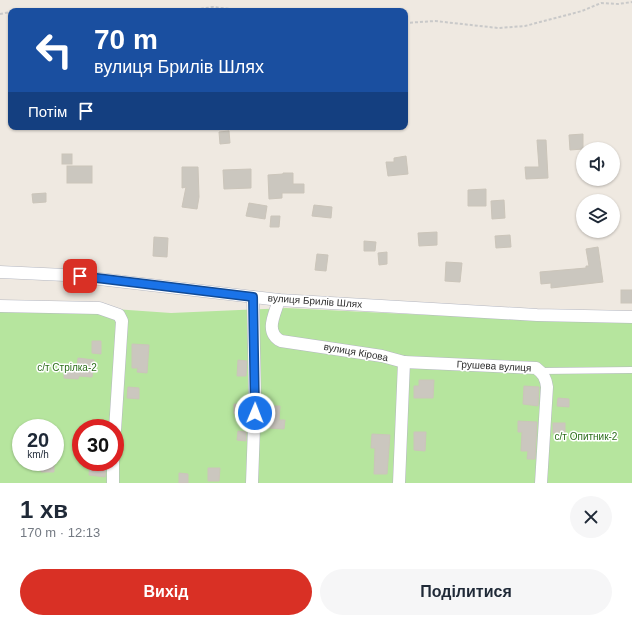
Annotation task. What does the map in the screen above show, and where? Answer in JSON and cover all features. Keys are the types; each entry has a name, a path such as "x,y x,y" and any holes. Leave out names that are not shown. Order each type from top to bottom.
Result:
{"street":[{"name":"вулиця Брилів Шлях","path":"0,272 65,275 279,300 537,315 632,317"},
{"path":"252,483 256,399 253,297"},
{"name":"вулиця Кірова","path":"279,300 272,330 277,338 281,340 382,356 404,362"},
{"path":"0,306 99,308 119,315 122,321 116,419"},
{"path":"399,483 404,362"},
{"name":"Грушева вулиця","path":"404,362 536,368 541,371 547,387 541,483"},
{"path":"112,483 113,471"}],"lane":[{"path":"541,371 632,370"}],"path":[{"path":"408,23 435,21 498,28 518,26 582,11 601,3 618,4 632,2"},
{"path":"207,8 222,8"}],"green space":[{"path":"0,301 171,313 286,308 632,322 632,483 0,483"}],"building":[{"path":"229,131 230,143 220,144 219,132"},
{"path":"583,134 583,142 576,142 576,150 570,150 569,135"},
{"path":"537,140 546,140 548,178 526,179 525,167 539,167"},
{"path":"62,154 72,154 72,164 62,164"},
{"path":"406,156 408,174 388,176 386,162 394,162 394,158"},
{"path":"67,166 92,166 92,183 67,183"},
{"path":"182,167 198,167 199,197 197,209 182,207 186,187 182,188"},
{"path":"251,169 251,188 224,189 223,170"},
{"path":"293,173 293,184 304,184 304,193 282,193 282,198 269,199 268,175"},
{"path":"486,189 486,206 468,206 468,190"},
{"path":"46,193 46,202 33,203 32,194"},
{"path":"504,200 505,218 492,219 491,201"},
{"path":"249,203 267,206 265,219 246,216"},
{"path":"314,205 332,207 331,218 312,216"},
{"path":"271,216 280,216 279,227 270,227"},
{"path":"437,232 437,245 419,246 418,233"},
{"path":"510,235 511,247 496,248 495,236"},
{"path":"154,237 168,238 167,257 153,256"},
{"path":"364,241 376,242 375,251 364,251"},
{"path":"598,247 603,282 551,288 551,283 541,284 540,272 586,268 586,266 589,266 586,249"},
{"path":"387,252 387,264 379,265 378,253"},
{"path":"317,254 328,255 326,271 315,270"},
{"path":"446,262 462,263 460,282 445,281"},
{"path":"621,290 632,290 632,303 621,303"},
{"path":"92,341 101,341 101,354 92,353"},
{"path":"132,344 149,345 147,373 137,372 138,368 132,368"},
{"path":"78,358 94,360 92,377 79,376 78,379 64,378 64,369 77,370"},
{"path":"238,360 247,361 246,376 237,376"},
{"path":"419,380 434,380 433,398 414,398 414,386 419,386"},
{"path":"524,386 539,387 538,406 523,404"},
{"path":"128,387 139,388 139,399 127,398"},
{"path":"558,398 569,399 569,407 557,406"},
{"path":"234,404 247,405 246,414 234,414"},
{"path":"269,406 280,406 279,420 285,420 284,429 268,428"},
{"path":"518,421 537,422 535,459 527,459 528,451 521,451 522,432 518,432"},
{"path":"553,423 565,423 565,433 553,433"},
{"path":"238,431 246,432 246,441 237,440"},
{"path":"414,432 426,432 425,451 414,450"},
{"path":"372,434 390,435 387,474 374,474 375,448 371,448"},
{"path":"208,468 220,468 219,481 208,481"},
{"path":"41,471 54,471 54,472"},
{"path":"89,471 105,471 105,477 89,475"},
{"path":"179,473 188,474 188,483 179,483"}],"route":[{"path":"80,276 253,297 256,399 255,413"}],"park label":[{"name":"с/т Стрілка-2","path":"67,367"},
{"name":"с/т Опитник-2","path":"586,436"}]}
